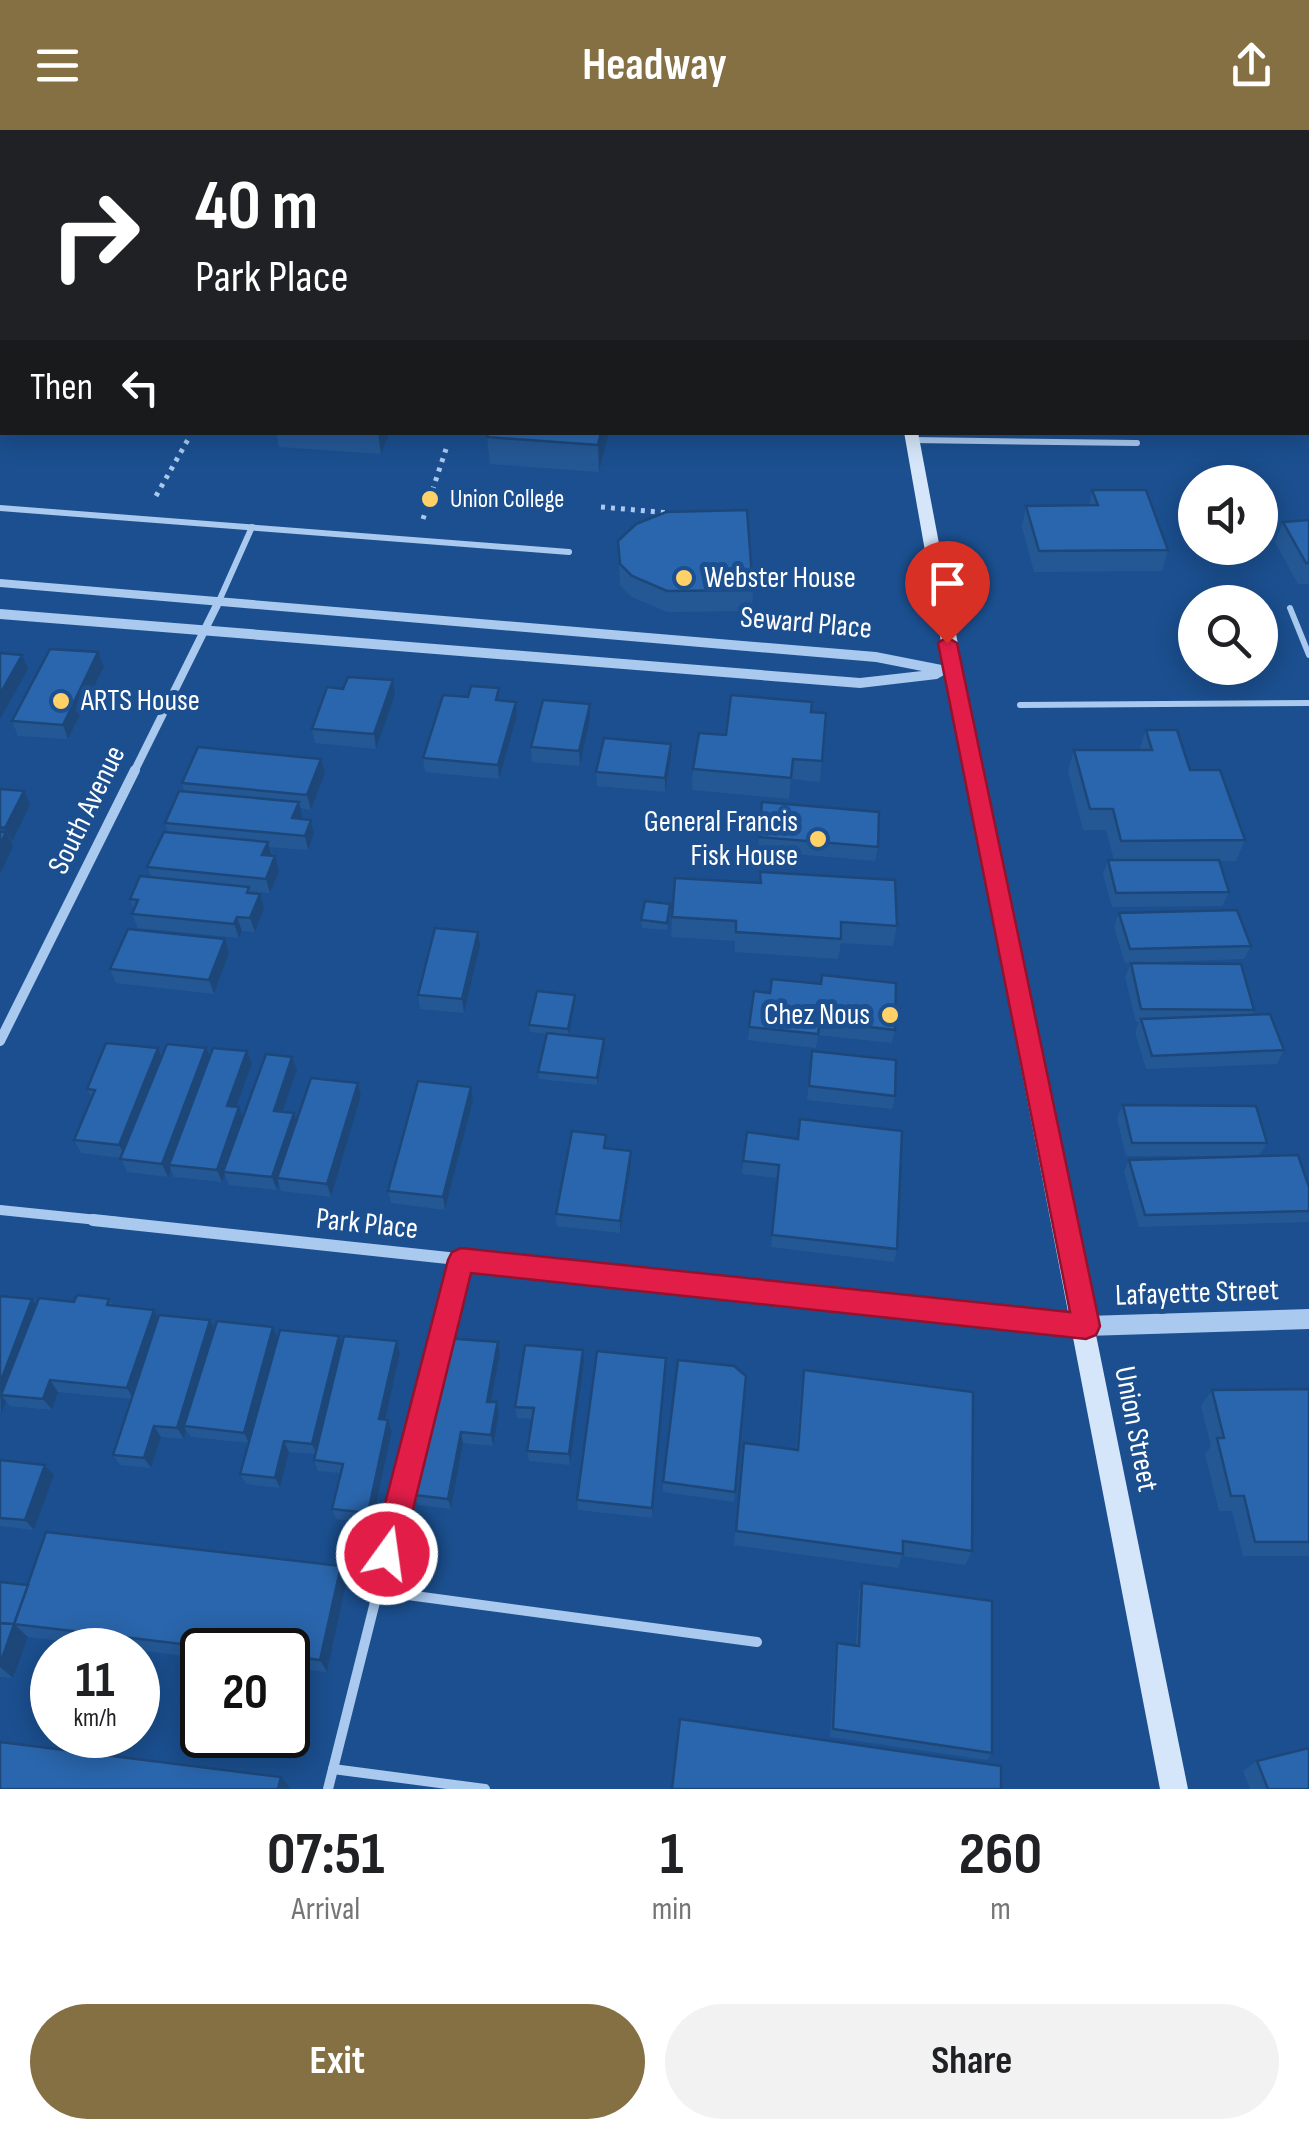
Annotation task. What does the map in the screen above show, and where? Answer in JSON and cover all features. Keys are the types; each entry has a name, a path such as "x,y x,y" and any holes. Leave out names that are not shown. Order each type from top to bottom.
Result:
{"main road":[{"name":"Union Street","path":"912,436 952,672 1086,1326 1174,1789"}],"street":[{"name":"Seward Place","path":"0,583 876,657 952,672"},
{"name":"South Avenue","path":"0,1041 219,601"},
{"name":"Seward Place","path":"0,614 860,683 952,672"},
{"name":"Park Place","path":"0,1210 1086,1326"},
{"name":"Lafayette Street","path":"1086,1326 1309,1320"}],"lane":[{"path":"912,436 1137,443"},
{"path":"0,508 569,552"},
{"path":"219,601 252,527"},
{"path":"1290,608 1309,654"},
{"path":"1020,705 1309,703"},
{"path":"328,1789 461,1260"},
{"path":"378,1590 756,1642"},
{"path":"334,1769 485,1789"}],"path":[{"path":"166,480 190,436"},
{"path":"416,540 446,449"},
{"path":"602,507 676,512"}],"building":[{"path":"488,435 600,435 598,445"},
{"path":"1092,490 1146,490 1168,550 1039,551 1026,506 1098,505"},
{"name":"Webster House","path":"747,510 753,590 667,591 632,576 620,564 618,541 636,524 666,512"},
{"path":"1309,520 1309,563 1306,563 1283,522"},
{"name":"ARTS House","path":"50,649 98,652 63,725 12,721"},
{"path":"0,653 22,655 0,694"},
{"path":"348,677 393,680 374,734 312,729 327,687 343,689"},
{"path":"471,686 499,688 496,700 516,702 498,765 423,758 443,695 468,697"},
{"path":"731,695 812,702 811,712 826,713 822,761 793,759 791,778 693,769 699,733 726,735"},
{"path":"543,700 590,704 579,751 531,747"},
{"path":"1146,730 1177,730 1190,770 1220,770 1245,840 1121,841 1113,809 1090,809 1074,750 1152,750"},
{"path":"604,738 671,744 665,778 596,772"},
{"path":"198,747 321,759 307,795 182,783"},
{"path":"0,789 24,791 5,828 0,827"},
{"path":"179,791 299,802 292,818 311,820 305,836 165,823"},
{"path":"762,802 879,812 878,847 759,837"},
{"path":"164,832 268,842 262,855 275,856 266,879 147,867"},
{"path":"1108,860 1219,860 1229,892 1116,893"},
{"path":"760,872 895,880 897,926 841,922 841,939 736,932 736,921 672,917 675,878 761,883"},
{"path":"140,876 249,887 247,893 260,894 250,918 237,917 234,924 132,914 138,900 130,899"},
{"path":"645,901 670,904 667,923 641,920"},
{"path":"1237,910 1251,946 1130,949 1119,913"},
{"path":"435,928 478,932 462,999 418,995"},
{"path":"128,929 225,939 209,980 110,969"},
{"path":"1131,963 1241,964 1254,1010 1141,1009"},
{"path":"822,975 896,983 895,1030 820,1021 818,1034 749,1027 754,991 770,993 772,979 821,984"},
{"path":"537,991 575,995 568,1029 529,1025"},
{"path":"1270,1014 1284,1050 1152,1056 1141,1019"},
{"path":"547,1033 604,1039 597,1078 538,1072"},
{"path":"106,1043 158,1048 119,1145 74,1140 95,1090 87,1089"},
{"path":"167,1044 206,1048 162,1164 120,1159"},
{"path":"213,1048 247,1051 227,1106 239,1107 217,1170 169,1165"},
{"path":"812,1051 896,1060 895,1096 809,1086"},
{"path":"266,1054 292,1057 274,1111 294,1113 272,1177 223,1172"},
{"path":"311,1078 358,1083 327,1184 277,1178"},
{"path":"418,1081 471,1087 443,1197 388,1191"},
{"path":"1123,1105 1256,1106 1267,1143 1132,1143"},
{"path":"800,1119 902,1131 897,1249 772,1235 779,1165 743,1161 747,1132 798,1139"},
{"path":"572,1131 606,1135 604,1148 631,1151 620,1221 556,1214"},
{"path":"1298,1155 1309,1187 1309,1211 1145,1215 1129,1160"},
{"path":"77,1295 109,1299 107,1305 154,1310 127,1388 50,1380 43,1399 1,1395 39,1298 74,1302"},
{"path":"0,1296 32,1299 0,1383"},
{"path":"159,1315 210,1320 177,1428 154,1426 144,1458 113,1455"},
{"path":"217,1321 273,1327 244,1433 184,1426"},
{"path":"280,1330 339,1336 312,1444 284,1441 275,1478 240,1474"},
{"path":"344,1336 397,1341 379,1419 388,1420 368,1513 332,1509 343,1464 314,1460"},
{"path":"445,1338 498,1342 487,1402 497,1402 491,1435 461,1432 448,1499 414,1495"},
{"path":"525,1345 583,1350 569,1454 527,1451 534,1408 515,1407"},
{"path":"597,1351 666,1358 652,1508 577,1500"},
{"path":"678,1360 734,1366 746,1376 735,1492 663,1482"},
{"path":"804,1370 973,1392 972,1551 903,1541 903,1554 736,1531 744,1443 798,1450"},
{"path":"1309,1389 1309,1542 1255,1542 1244,1496 1231,1496 1217,1438 1224,1438 1212,1390"},
{"path":"0,1460 45,1465 25,1520 0,1518"},
{"path":"46,1532 341,1566 320,1660 310,1659 310,1628 180,1628 180,1644 160,1641 160,1628 48,1628 14,1624"},
{"path":"0,1582 28,1585 14,1624 0,1623"},
{"path":"862,1583 992,1601 992,1753 833,1729 837,1643 859,1646"},
{"path":"0,1623 14,1624 0,1664"},
{"path":"680,1719 1001,1766 1001,1789 672,1789"},
{"path":"0,1742 30,1746 30,1758 128,1758 281,1777 278,1789 0,1789"},
{"path":"1309,1748 1309,1789 1268,1789 1257,1761"}],"place":[{"name":"Union College","path":"430,499"},
{"name":"Webster House","path":"684,578"},
{"name":"ARTS House","path":"61,701"},
{"name":"General Francis Fisk House","path":"818,839"},
{"name":"Chez Nous","path":"890,1015"}],"route":[{"path":"387,1554 461,1260 1086,1326 947,643"}]}
